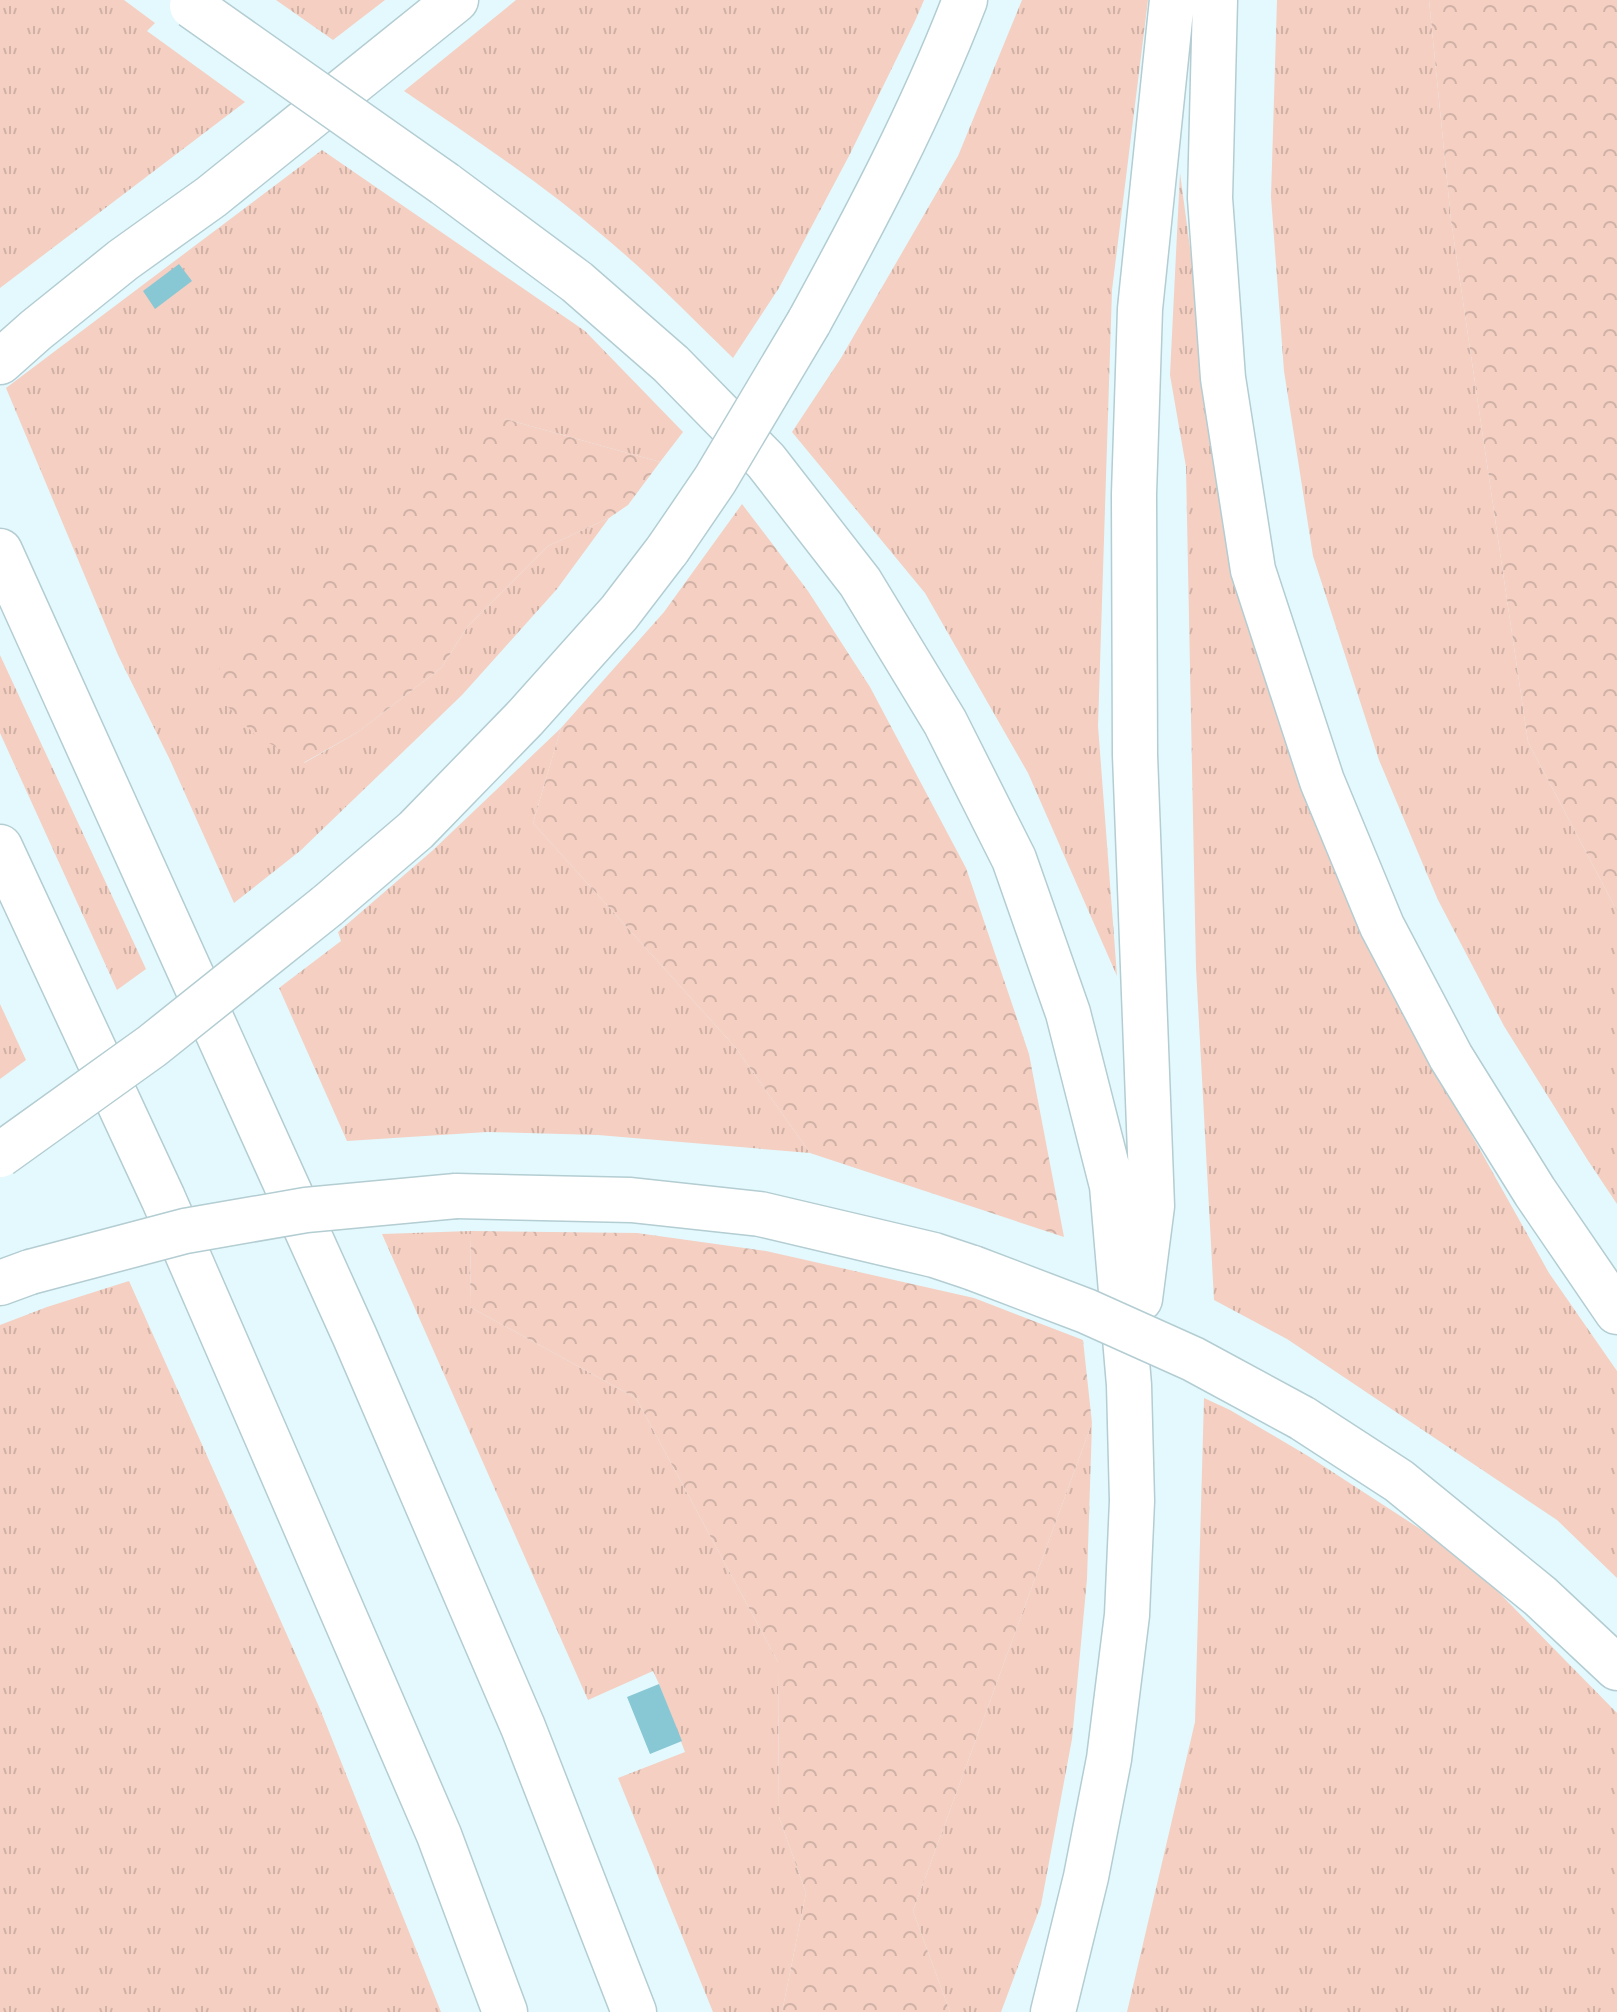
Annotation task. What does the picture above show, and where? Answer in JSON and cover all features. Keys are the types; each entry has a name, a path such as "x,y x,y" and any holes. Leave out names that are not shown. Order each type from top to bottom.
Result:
{"highway":[{"path":"0,362 123,260 211,197 456,0"},
{"path":"0,1155 152,1046 327,906 416,830 524,719 619,613 715,480 809,322 892,164 965,0"},
{"path":"1129,1385 1152,1206 1135,755 1134,494 1140,309 1172,0"},
{"path":"1215,0 1211,213 1223,378 1253,570 1322,781 1382,926 1451,1057 1535,1192 1617,1312"},
{"path":"188,3 445,184 589,293 671,364 766,461 860,582 945,722 1014,859 1068,1013 1112,1186 1129,1385 1132,1501 1127,1615 1109,1759 1086,1877 1053,2012"},
{"path":"0,551 361,1352 523,1727 634,2012"},
{"path":"0,847 163,1198 275,1456 439,1835 505,2012"},
{"path":"15,1278 185,1231 306,1210 456,1196 631,1200 760,1214 934,1255 1086,1311 1193,1359 1302,1418 1399,1481 1540,1596 1617,1668"}],"green space":[{"path":"0,0 124,0 155,23 147,31 245,102 0,288"},
{"path":"276,0 385,0 333,40"},
{"path":"516,0 924,0 850,154 779,288 733,358 640,268 584,220 508,162 404,91"},
{"path":"1022,0 1148,0 1112,290 1098,726 1117,976 1028,773 925,593 792,432 841,358 958,156"},
{"path":"1277,0 1429,0 1451,220 1528,742 1617,911 1617,1204 1504,1026 1438,900 1379,760 1313,556 1284,371 1271,197"},
{"path":"1429,0 1617,0 1617,911 1528,742 1451,220"},
{"path":"322,150 585,331 683,432 660,462 505,419 304,763 358,732 441,668 468,626 548,546 609,518 557,589 462,695 300,851 234,903 170,760 118,655 6,388"},
{"path":"1180,173 1235,584 1370,953 1549,1273 1617,1371 1617,1578 1557,1520 1287,1339 1214,1300 1196,968 1186,467 1170,375"},
{"path":"505,419 660,462 628,505 609,518 548,546 468,626 441,668 358,732 303,763 254,734 217,695 220,661"},
{"path":"742,504 808,591 870,687 966,868 1029,1054 1064,1237 810,1153 736,1048 533,823 561,728 664,612"},
{"path":"0,655 146,969 117,990 0,733"},
{"path":"561,728 533,823 736,1048 810,1153 598,1135 487,1132 347,1141 279,988 341,941 338,932 432,851"},
{"path":"0,1004 26,1060 0,1079"},
{"path":"471,1231 470,1307 636,1398 778,1662 779,1817 806,1893 782,2012 713,2012 618,1778 685,1752 659,1684 653,1671 588,1700 382,1234"},
{"path":"471,1231 637,1233 766,1251 974,1298 1083,1340 1092,1423 913,1911 950,2012 782,2012 806,1893 779,1817 778,1662 636,1398 470,1307"},
{"path":"129,1281 320,1709 441,2012 0,2012 0,1325"},
{"path":"1204,1398 1308,1456 1465,1558 1617,1713 1617,2012 1127,2012 1195,1722"},
{"path":"1092,1423 1087,1579 1072,1739 1041,1905 1001,2012 950,2012 913,1911"}],"building":[{"path":"179,264 192,281 155,309 143,291"},
{"path":"659,1684 682,1741 650,1754 627,1697"}]}
